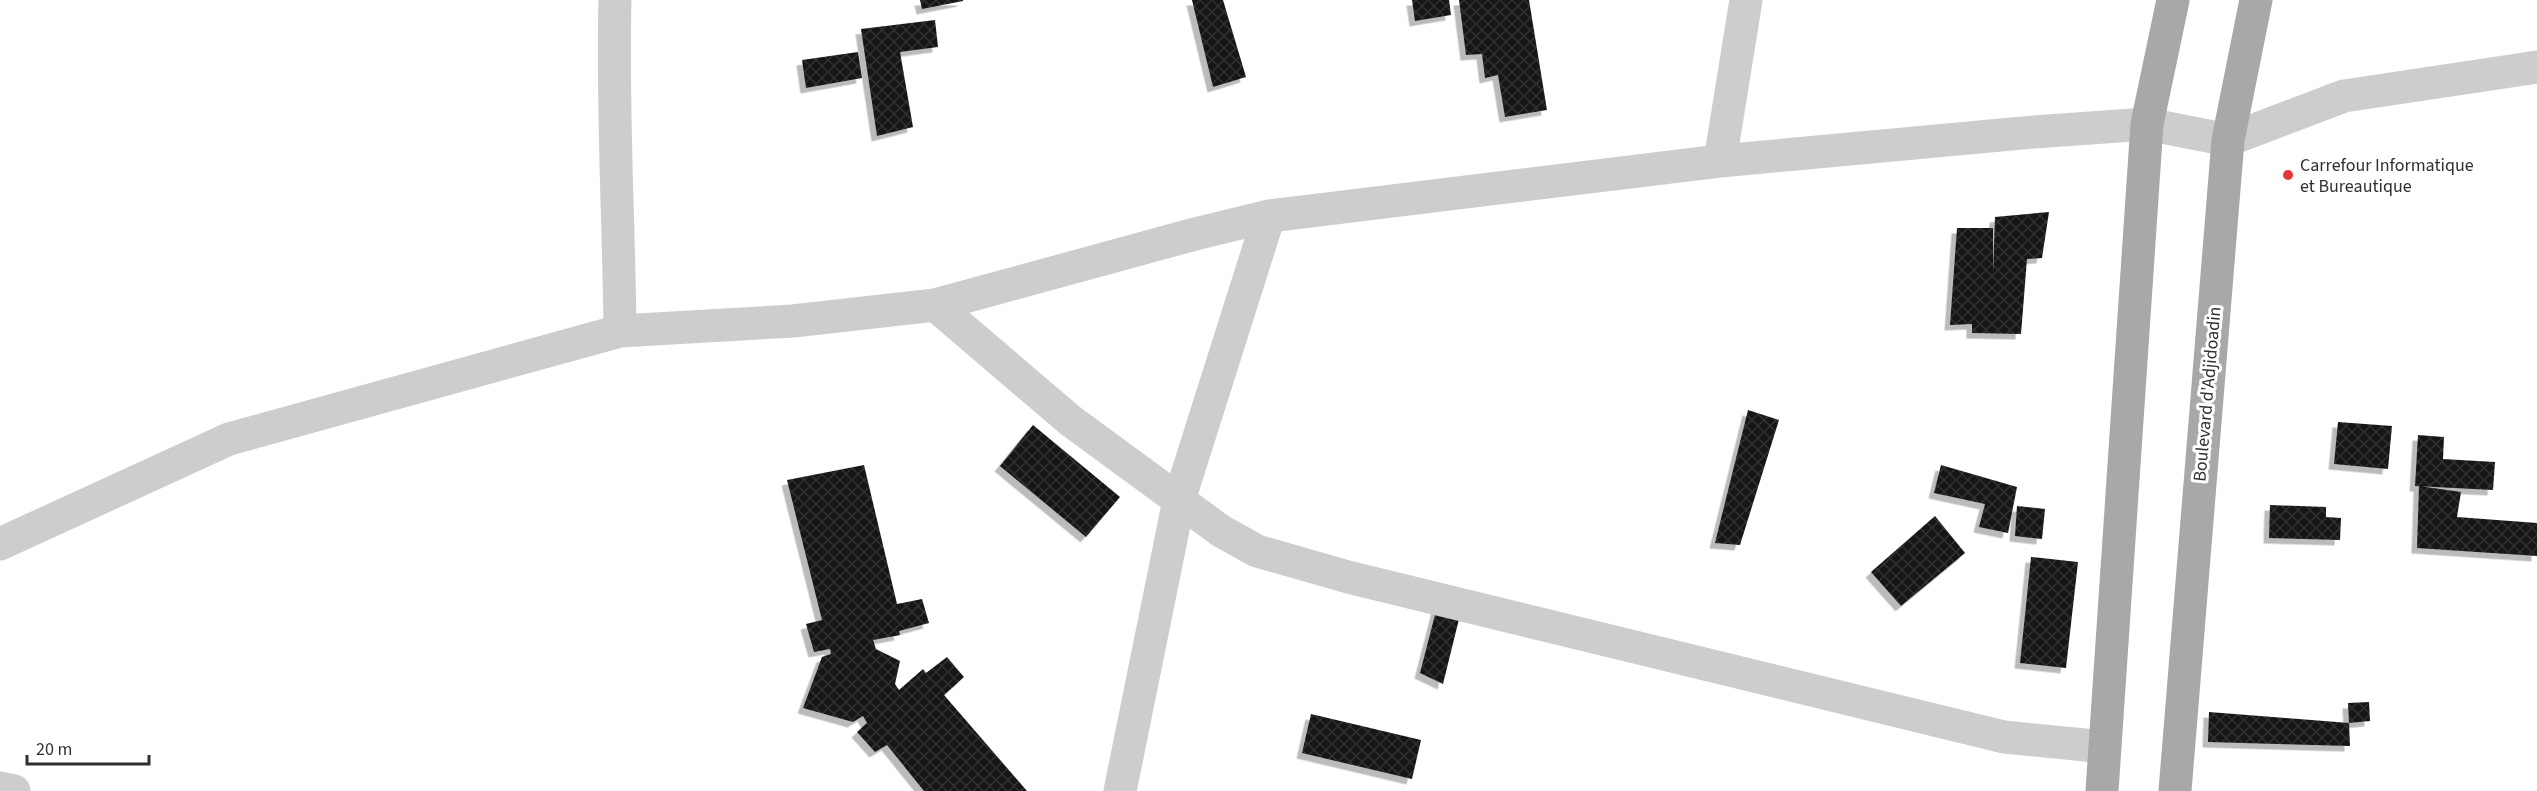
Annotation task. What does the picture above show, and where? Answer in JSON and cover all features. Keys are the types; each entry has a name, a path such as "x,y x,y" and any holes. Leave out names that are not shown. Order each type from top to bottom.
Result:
{"main road":[{"path":"2102,791 2147,124 2173,0"},
{"name":"Boulevard d'Adjidoadin","path":"2175,791 2228,140 2256,0"}],"street":[{"path":"615,0 613,69 619,211 620,332"},
{"path":"1720,162 1746,0"},
{"path":"0,544 229,439 620,332 793,321 934,305 1269,216 1720,162 2034,132 2147,124 2228,140 2344,96 2537,67"},
{"path":"1120,791 1179,500 1269,216"},
{"path":"934,305 1071,421 1221,531 1257,551 1348,577 2004,737 2105,747"},
{"path":"0,788 14,791"}],"building":[{"path":"920,0 963,0 963,1 922,9"},
{"path":"1192,0 1223,0 1246,77 1213,87"},
{"path":"1412,0 1449,0 1451,15 1415,21"},
{"path":"1459,0 1529,0 1547,110 1505,117 1498,75 1485,78 1482,54 1466,55"},
{"path":"935,20 938,47 900,52 913,127 877,136 861,29"},
{"path":"858,52 862,78 806,88 802,60"},
{"path":"2049,212 2042,258 2027,259 2021,334 1972,333 1972,324 1950,325 1957,228 1993,228 1993,273 1995,217"},
{"path":"1748,410 1779,420 1740,545 1715,543"},
{"path":"2338,422 2392,426 2388,469 2334,464"},
{"path":"1033,425 1120,497 1086,537 1000,466"},
{"path":"2418,435 2444,437 2443,459 2495,462 2493,490 2415,486"},
{"path":"864,465 897,604 922,599 929,623 899,631 900,635 873,640 876,649 900,661 895,684 899,690 923,669 926,673 947,657 964,677 944,695 1027,791 924,791 887,745 875,752 857,732 867,723 863,716 853,722 803,708 822,657 831,654 830,649 814,652 806,624 822,620 787,480"},
{"path":"1941,465 2017,487 2008,533 1979,527 1985,504 1934,493"},
{"path":"2419,486 2461,492 2457,517 2537,523 2537,556 2417,548"},
{"path":"2270,505 2326,507 2326,517 2341,518 2340,540 2269,538"},
{"path":"2017,506 2045,509 2042,539 2015,536"},
{"path":"1935,516 1965,553 1901,606 1871,572"},
{"path":"2031,557 2078,562 2066,668 2020,663"},
{"path":"1437,607 1461,611 1443,684 1420,673"},
{"path":"2369,702 2370,721 2349,723 2348,703"},
{"path":"2209,712 2349,723 2350,746 2208,742"},
{"path":"1311,714 1421,740 1412,779 1302,753"}],"place":[{"name":"Carrefour Informatique et Bureautique","path":"2288,175"}]}
